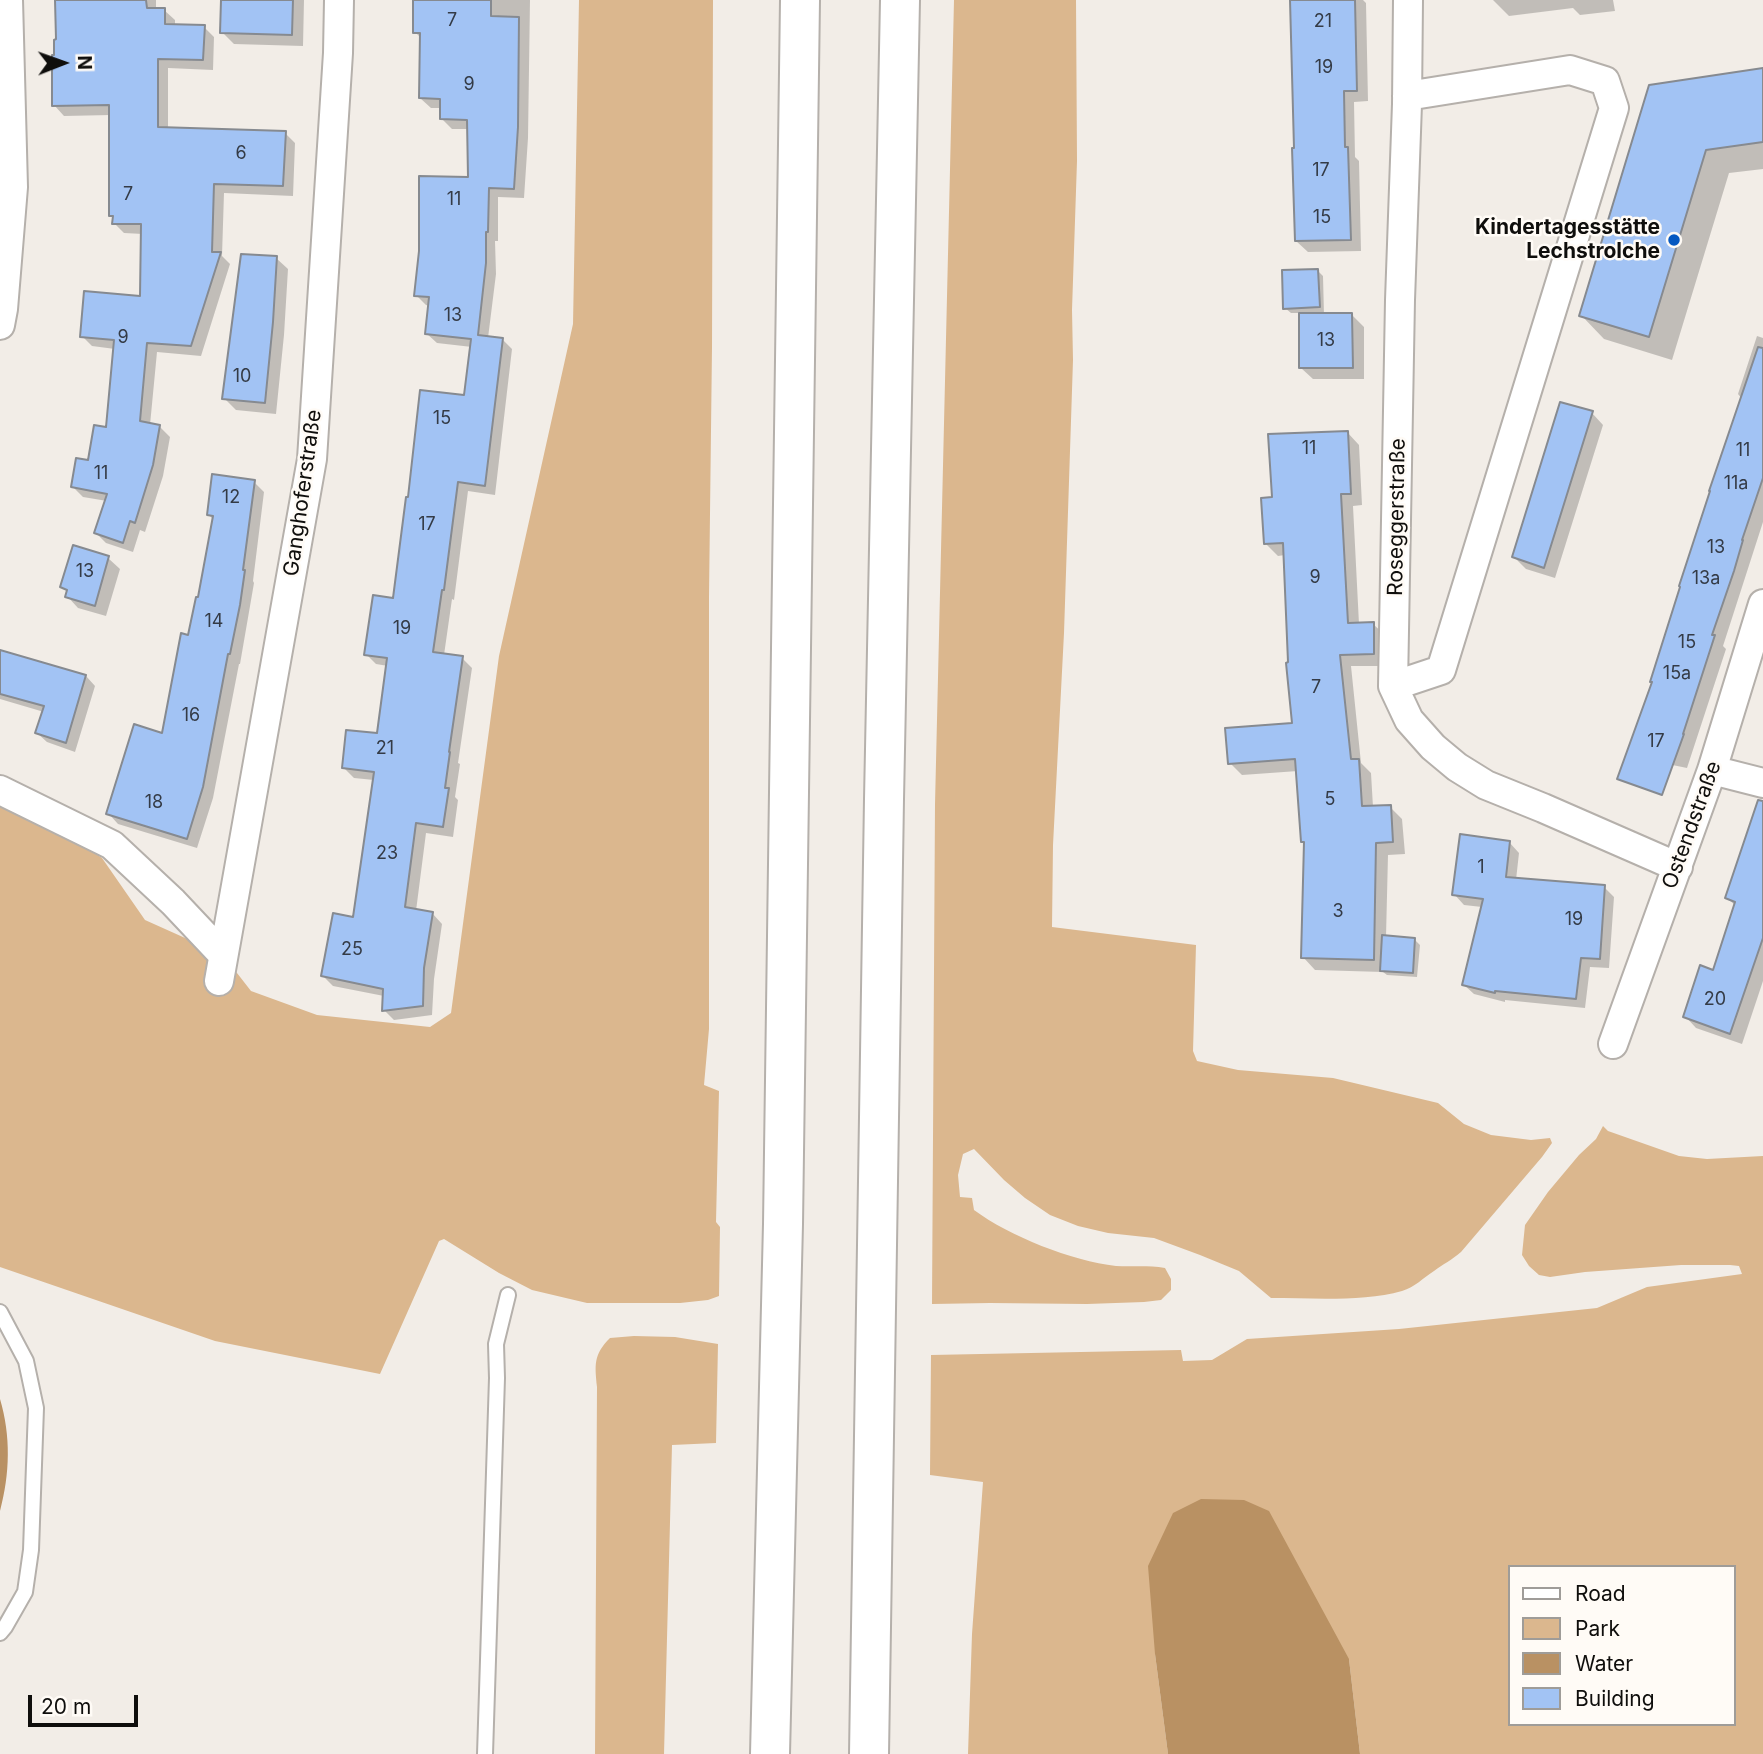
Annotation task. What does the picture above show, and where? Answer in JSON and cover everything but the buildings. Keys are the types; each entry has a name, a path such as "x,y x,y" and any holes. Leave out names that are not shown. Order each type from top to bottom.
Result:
{"highway":[{"path":"770,1754 783,1210 800,0"},
{"path":"869,1754 900,0"}],"street":[{"path":"0,325 4,309 13,187 8,0"},
{"name":"Ganghoferstraße","path":"0,790 112,845 173,902 221,968 312,459 338,53 339,0"},
{"name":"Roseggerstraße","path":"1408,0 1394,686 1409,720 1433,747 1457,768 1486,785 1678,867"},
{"path":"1394,686 1441,670 1614,108 1605,81 1570,70 1407,96"},
{"name":"Ostendstraße","path":"1613,1044 1712,770 1763,604"},
{"path":"1712,770 1763,783"}],"lane":[{"path":"485,1754 497,1392 496,1344 509,1295"},
{"path":"0,1312 26,1361 36,1408 31,1550 25,1592 0,1633"}],"green space":[{"path":"579,0 713,0 709,1029 704,1085 719,1091 716,1222 720,1227 719,1296 680,1303 587,1303 532,1290 444,1239 439,1241 380,1374 215,1341 0,1267 0,790 102,858 145,920 223,955 251,991 317,1015 430,1027 451,1013 499,656 573,324"},
{"path":"954,0 1076,0 1077,161 1073,360 1052,927 1196,945 1193,1051 1197,1061 1238,1070 1333,1078 1438,1103 1464,1124 1491,1135 1531,1140 1550,1138 1552,1143 1542,1157 1461,1252 1415,1285 1402,1291 1354,1298 1271,1298 1239,1271 1200,1255 1154,1238 1108,1233 1078,1226 1050,1215 1004,1180 974,1149 963,1154 958,1175 960,1197 972,1198 974,1210 1023,1238 1080,1259 1116,1266 1165,1268 1171,1279 1171,1290 1161,1300 1144,1302 932,1304 935,804"},
{"path":"1603,1126 1608,1131 1679,1156 1707,1159 1763,1156 1763,1754 1360,1754 1349,1659 1155,1654 1168,1754 968,1754 972,1634 983,1482 930,1475 931,1355 1181,1350 1183,1361 1212,1360 1247,1339 1399,1329 1597,1308 1647,1287 1742,1274 1739,1266 1681,1265 1550,1277 1539,1275 1522,1255 1525,1225 1579,1155 1596,1139"},
{"path":"675,1337 718,1344 716,1443 672,1445 664,1754 595,1754 596,1366 598,1355 610,1338"}],"water":[{"path":"0,1399 8,1455 0,1511"},
{"path":"1201,1499 1244,1500 1269,1511 1349,1659 1360,1754 1168,1754 1155,1654 1148,1566 1173,1513"}],"place":[{"name":"Kindertagesstätte Lechstrolche","path":"1674,240"}]}
